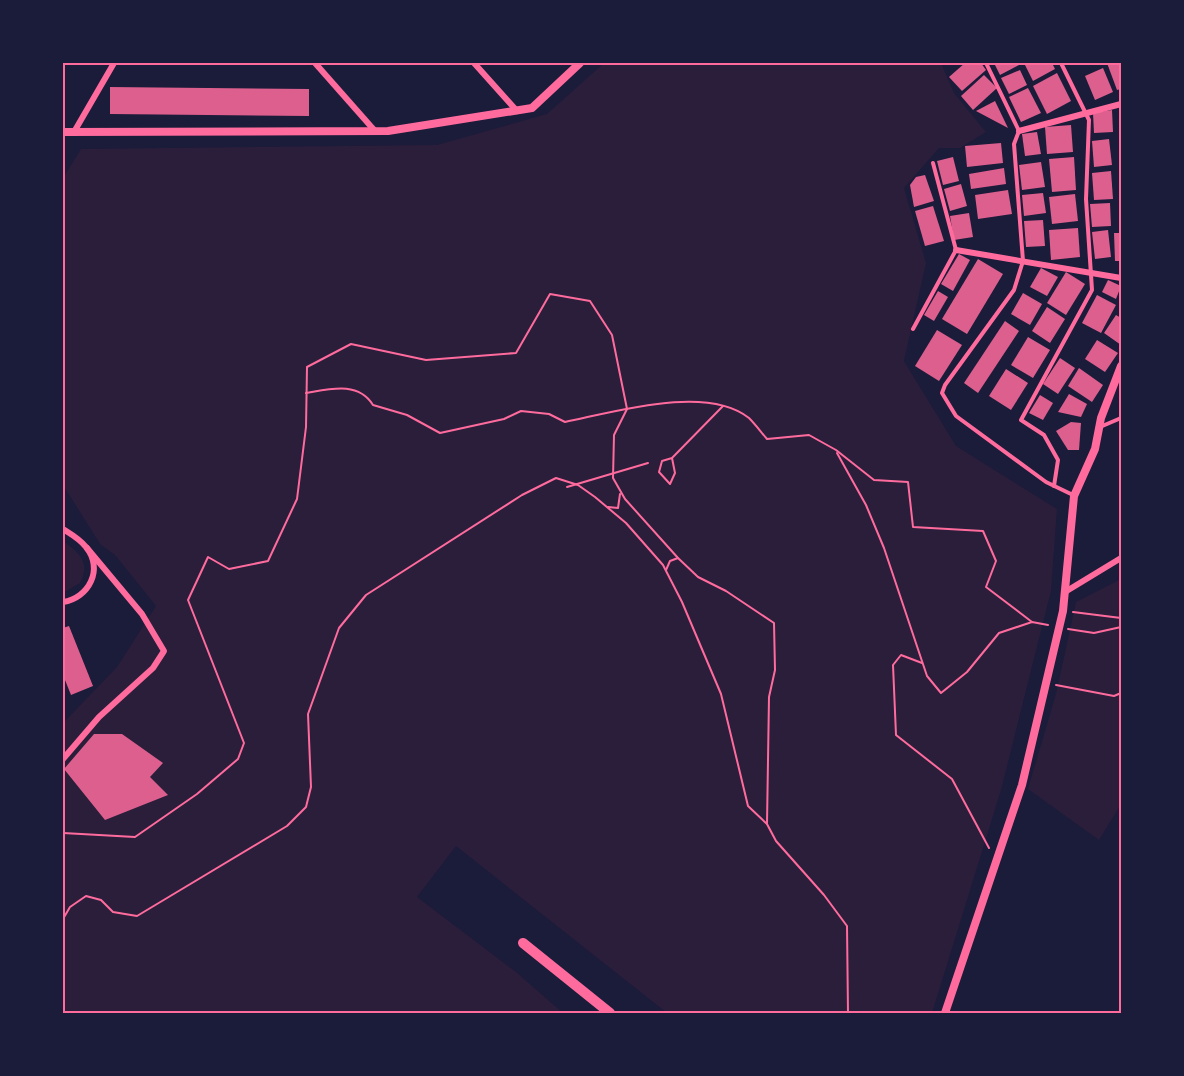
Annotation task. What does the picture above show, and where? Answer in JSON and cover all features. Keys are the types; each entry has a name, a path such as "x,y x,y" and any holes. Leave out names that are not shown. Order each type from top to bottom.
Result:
{"main road":[{"path":"522,944 610,1013"}],"street":[{"path":"74,132 114,63"},
{"path":"315,63 375,131"},
{"path":"474,63 517,111"},
{"path":"63,132 375,131 532,108 580,63"},
{"path":"1019,130 1121,104"},
{"path":"956,250 1121,278"},
{"path":"945,1013 1022,784 1063,611 1074,496 1095,449 1099,428 1121,366"},
{"path":"63,529 87,548 142,614 164,651 153,668 99,717 63,759"},
{"path":"63,602 80,596 93,579 92,558 87,548"},
{"path":"1065,592 1121,558"}],"lane":[{"path":"986,63 1019,130 1014,144 1023,261 1014,290 945,385 942,393 956,416 1054,486 1074,496"},
{"path":"1054,486 1058,460 1044,435 1021,420 1092,290 1086,200 1089,120 1061,63"},
{"path":"913,329 956,250 933,163"},
{"path":"1099,428 1121,418"}],"path":[{"path":"63,834 135,837 197,794 238,759 244,743 188,600 208,557 229,569 268,561 297,499 306,427 308,367 351,344 426,360 516,353 550,294 590,301 612,335 627,409 614,435 613,478 620,491 678,558 698,577 726,591 774,623 775,670 769,697 767,824"},
{"path":"306,393 344,387 368,396 373,405 407,415 440,433 504,419 521,411 549,414 565,422 675,400 723,406 748,417 767,439 809,435 836,450 874,480 909,482 913,527 983,531 996,561 986,587 1032,622 1040,624"},
{"path":"672,458 675,473 670,484 659,472 662,461 672,458 723,406"},
{"path":"836,450 866,505 884,548 927,676 940,693 967,672 999,633 1032,622"},
{"path":"567,488 648,464"},
{"path":"63,919 70,907 86,896 102,900 113,912 137,916 287,826 306,807 311,787 308,714 339,628 366,595 522,495 556,478 578,485 607,507 644,541 666,571 682,602 721,694 748,806 767,824 776,841 824,895 847,926 848,1013"},
{"path":"607,507 618,508 620,491"},
{"path":"666,571 670,561 678,558"},
{"path":"1063,611 1121,618"},
{"path":"1084,632 1111,631 1121,627"},
{"path":"923,664 901,655 893,665 896,735 952,779 995,861"},
{"path":"1047,683 1114,696 1121,693"}],"shaded area":[{"path":"604,63 941,63 954,93 986,132 960,148 939,148 904,188 926,263 904,361 956,446 1057,509 1051,591 1001,790 932,1013 667,1013 456,846 417,897 516,972 563,1013 63,1013 63,723 117,667 156,606 115,555 100,544 63,485 63,178 81,149 437,145 547,114"},
{"path":"63,541 82,559 84,569 80,583 63,593"},
{"path":"1121,579 1121,804 1099,840 1028,789 1056,694 1076,602"}],"building":[{"path":"965,63 981,63 986,70 962,91 949,77"},
{"path":"994,63 1017,63 1019,65 1000,75"},
{"path":"1024,63 1052,63 1055,69 1033,81"},
{"path":"1107,63 1121,63 1121,89 1117,90"},
{"path":"1103,68 1113,92 1095,100 1085,76"},
{"path":"1020,70 1027,85 1009,94 1001,78"},
{"path":"1057,73 1071,101 1047,114 1033,86"},
{"path":"984,75 997,88 973,110 961,96"},
{"path":"110,87 309,89 309,116 110,114"},
{"path":"1028,88 1041,113 1021,122 1009,97"},
{"path":"995,101 1008,128 976,111"},
{"path":"1112,110 1113,132 1094,133 1093,113"},
{"path":"1071,125 1073,152 1047,154 1045,127"},
{"path":"1037,132 1041,154 1025,156 1022,134"},
{"path":"1109,139 1112,165 1094,167 1092,141"},
{"path":"1001,143 1003,163 967,167 965,146"},
{"path":"953,157 959,181 943,185 937,161"},
{"path":"1074,157 1076,190 1052,192 1049,159"},
{"path":"1041,162 1045,187 1022,190 1019,165"},
{"path":"1004,168 1006,184 971,189 969,174"},
{"path":"1111,171 1113,199 1094,200 1092,173"},
{"path":"925,175 934,201 914,207 910,185 916,177"},
{"path":"961,184 967,206 950,211 944,189"},
{"path":"1008,190 1012,214 978,219 975,195"},
{"path":"1043,193 1046,213 1024,216 1022,195"},
{"path":"1075,194 1078,221 1052,224 1049,197"},
{"path":"1110,203 1111,226 1092,227 1090,204"},
{"path":"933,206 944,241 925,246 915,211"},
{"path":"969,213 973,237 954,240 950,216"},
{"path":"1043,220 1045,246 1026,247 1024,221"},
{"path":"1078,228 1080,257 1051,260 1049,230"},
{"path":"1108,230 1111,257 1095,259 1092,232"},
{"path":"1114,233 1121,233 1121,261 1115,261"},
{"path":"959,254 970,260 953,291 941,284"},
{"path":"978,259 1003,274 967,334 942,319"},
{"path":"1041,268 1058,277 1047,296 1030,287"},
{"path":"1066,272 1085,284 1066,315 1047,303"},
{"path":"1108,280 1121,286 1116,299 1102,292"},
{"path":"938,291 948,297 934,321 924,315"},
{"path":"1023,293 1042,304 1030,325 1011,314"},
{"path":"1097,295 1116,305 1101,333 1082,323"},
{"path":"1047,307 1065,319 1050,343 1032,331"},
{"path":"1116,315 1121,318 1121,345 1104,333"},
{"path":"1005,321 1019,331 978,393 964,383"},
{"path":"937,330 962,345 939,381 915,366"},
{"path":"1028,337 1050,350 1033,378 1011,365"},
{"path":"1097,340 1118,353 1105,372 1085,359"},
{"path":"1060,358 1075,368 1058,394 1043,384"},
{"path":"1079,368 1103,385 1092,402 1068,386"},
{"path":"1006,369 1028,383 1011,410 989,396"},
{"path":"1069,394 1087,404 1081,417 1058,412"},
{"path":"1040,395 1053,403 1043,420 1029,413"},
{"path":"1071,422 1081,423 1079,450 1068,450 1056,431"},
{"path":"69,626 93,686 71,695 63,675 63,628"},
{"path":"94,734 122,734 163,763 150,777 168,795 105,820 64,769"}]}
